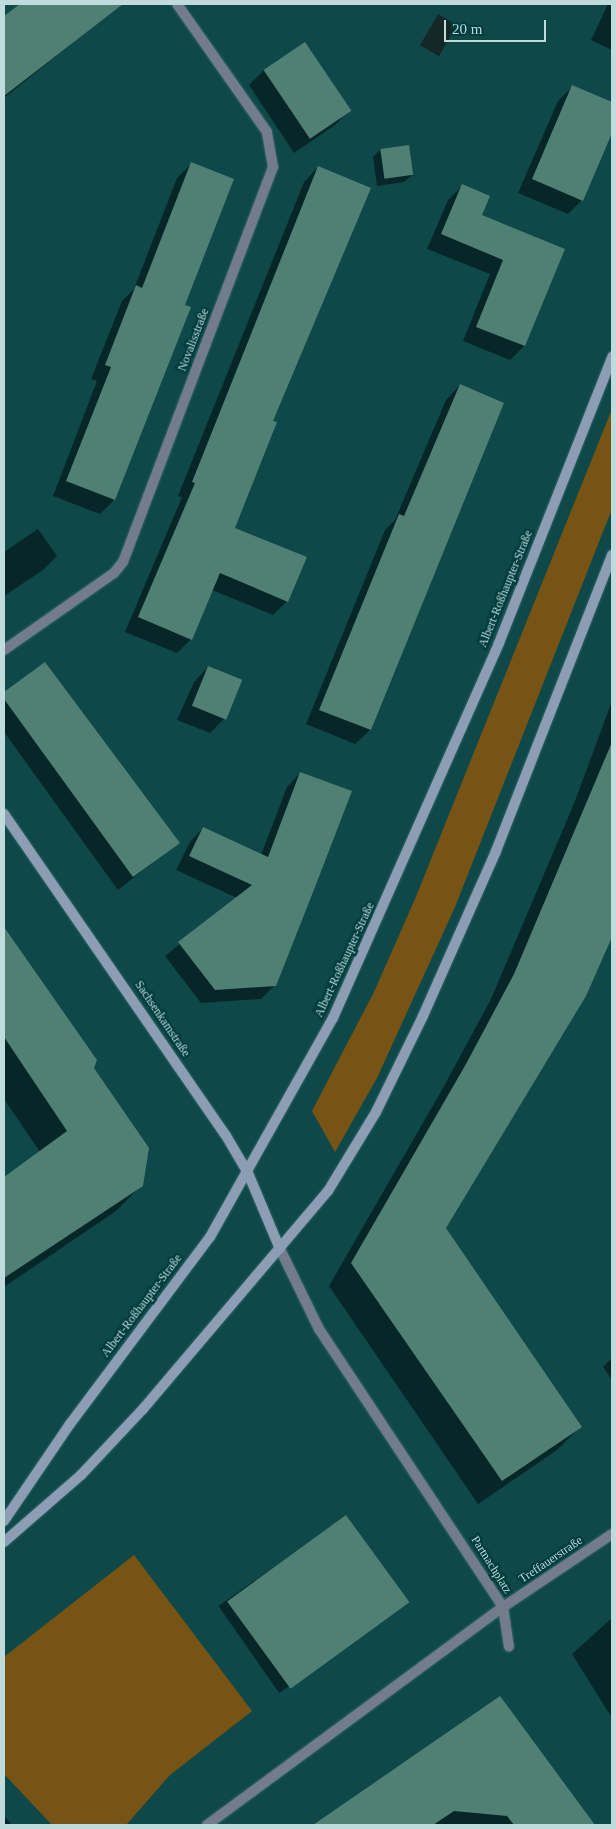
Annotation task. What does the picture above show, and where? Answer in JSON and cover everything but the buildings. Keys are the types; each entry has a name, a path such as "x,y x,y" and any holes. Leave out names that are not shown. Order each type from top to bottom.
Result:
{"main road":[{"name":"Albert-Roßhaupter-Straße","path":"4,1521 70,1424 210,1237 248,1173 333,1018 398,875 499,643 612,357"},
{"path":"4,1542 81,1475 143,1409 328,1192 376,1112 419,1025 496,851 612,555"},
{"name":"Sachsenkamstraße","path":"4,814 195,1088 248,1173 280,1249"}],"street":[{"name":"Novalisstraße","path":"4,650 114,573 123,562 273,167 266,132 178,4"},
{"name":"Partnachplatz","path":"207,1825 503,1607 319,1329 280,1249"},
{"name":"Treffauerstraße","path":"503,1607 612,1534"},
{"path":"503,1607 510,1646"}],"shaded area":[{"path":"438,14 457,25 439,56 420,45"},
{"path":"612,409 612,509 455,907 377,1078 335,1152 312,1111 374,992 415,899"},
{"path":"134,1555 252,1711 170,1775 126,1825 52,1825 4,1774 4,1657"}]}
